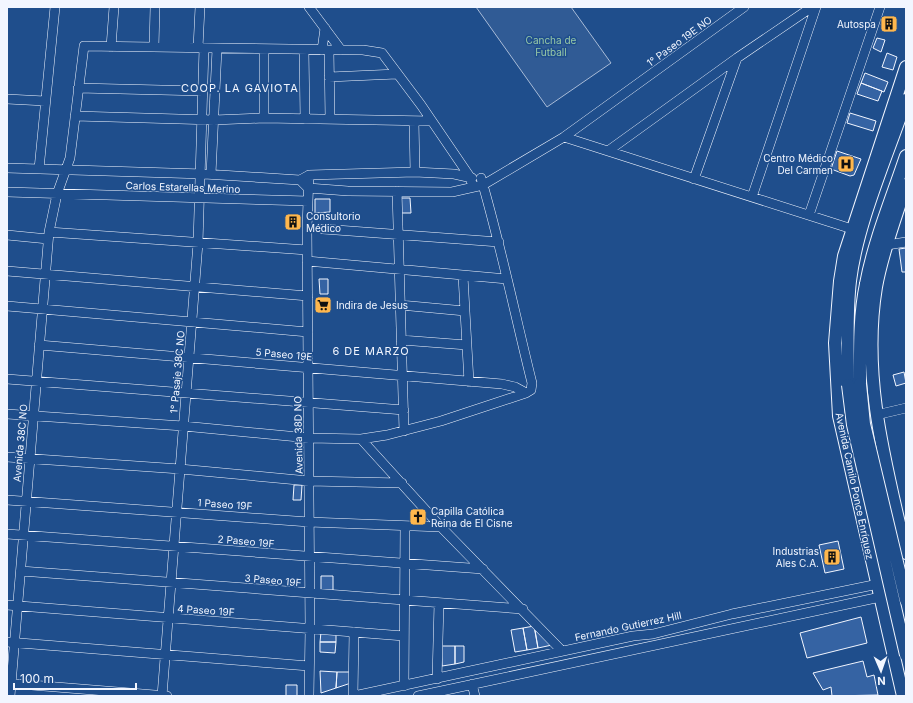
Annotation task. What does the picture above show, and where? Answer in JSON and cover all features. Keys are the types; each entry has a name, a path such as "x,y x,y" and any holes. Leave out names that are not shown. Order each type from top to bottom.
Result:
{"main road":[{"name":"Avenida Camilo Ponce Enríquez","path":"903,696 838,416 835,343 842,268 852,229 906,67"},
{"name":"Avenida Camilo Ponce Enríquez","path":"906,100 860,233 850,280 847,333 854,384 906,600"},
{"name":"Avenida Camilo Ponce Enríquez","path":"906,156 878,240 866,284 854,384 853,425 906,655"},
{"path":"906,186 887,245 876,287 871,337 876,415 884,462 906,553"},
{"path":"837,312 850,280"},
{"path":"867,545 878,552 887,553 895,550 903,540"},
{"path":"887,630 895,620 906,616"}],"street":[{"path":"39,169 55,7"},
{"path":"111,47 114,7"},
{"path":"154,47 155,7"},
{"name":"1° Pasaje 38C NO","path":"162,696 198,243 203,91 200,7"},
{"path":"309,7 341,50"},
{"name":"1° Paseo 19E NO","path":"564,137 627,93 744,7"},
{"path":"608,151 737,58 812,7"},
{"path":"752,197 816,7"},
{"path":"809,216 880,7"},
{"path":"325,28 329,77 330,119"},
{"path":"57,194 70,158 84,46 341,50 373,51 382,53 470,177 473,187"},
{"path":"211,174 217,49"},
{"path":"264,49 264,118"},
{"path":"304,50 305,119"},
{"path":"694,179 737,58"},
{"path":"329,77 398,74"},
{"path":"78,88 203,91"},
{"path":"7,99 45,101"},
{"path":"75,116 214,120 264,118 431,121"},
{"path":"414,120 415,172"},
{"path":"485,181 454,174 415,172 309,175 300,180 308,188 348,191 452,192 473,187 485,181 564,137 852,229"},
{"name":"Carlos Estarellas Merino","path":"7,168 211,174 300,180"},
{"name":"Avenida 38D NO","path":"309,175 307,250 310,557 309,696"},
{"path":"7,414 183,426 309,438 361,439 404,431 514,399 531,390 532,383 514,315 508,279 485,181"},
{"path":"397,191 404,431"},
{"name":"Carlos Estarellas Merino","path":"7,192 308,202"},
{"name":"Avenida 38C NO","path":"10,696 9,684 11,642 18,606 48,236 57,194"},
{"path":"323,228 499,242"},
{"path":"7,236 48,236 307,250"},
{"path":"887,245 906,242"},
{"path":"307,261 508,279"},
{"path":"7,271 195,288 308,296"},
{"path":"462,276 469,382"},
{"path":"400,305 465,311"},
{"path":"7,306 308,332"},
{"path":"401,340 467,346"},
{"name":"5 Paseo 19E","path":"39,345 469,382 514,387 526,393"},
{"path":"7,379 404,410"},
{"path":"876,415 906,408"},
{"path":"361,439 441,527 523,609 562,651"},
{"path":"7,457 180,468 309,481 402,483"},
{"name":"1 Paseo 19F","path":"7,500 309,522 441,527"},
{"path":"404,686 406,564 405,526"},
{"name":"2 Paseo 19F","path":"7,534 483,569"},
{"name":"3 Paseo 19F","path":"21,570 310,594 523,609"},
{"name":"Fernando Gutierrez Hill","path":"353,696 633,636 653,634 732,614 906,578"},
{"path":"418,696 906,591"},
{"path":"437,679 438,603"},
{"name":"4 Paseo 19F","path":"7,605 404,636"},
{"path":"353,696 354,632"},
{"path":"11,642 309,666"},
{"path":"9,684 167,696"},
{"path":"472,684 475,696"}],"green space":[{"name":"Cancha de Futball","path":"476,7 571,7 611,63 547,107"}],"building":[{"name":"Autospa","path":"883,20 896,23 894,29 881,25"},
{"path":"877,38 885,40 881,52 873,48"},
{"path":"887,53 897,57 893,70 882,67"},
{"path":"865,73 888,82 884,92 861,83"},
{"path":"861,83 882,91 878,101 857,94"},
{"path":"850,113 876,121 873,131 847,123"},
{"name":"Centro Médico Del Carmen","path":"837,151 861,159 854,175 850,176 831,169"},
{"path":"400,198 410,198 411,213 400,213"},
{"path":"315,199 330,199 330,212 315,213"},
{"name":"Consultorio Médico","path":"288,219 297,219 297,224 288,224"},
{"path":"906,248 906,272 902,272 899,249"},
{"path":"319,279 328,279 328,294 320,294"},
{"name":"Indira de Jesus","path":"328,300 328,310 319,310 319,301"},
{"path":"904,372 906,383 896,386 893,375"},
{"path":"294,485 302,485 301,500 293,500"},
{"name":"Industrias Ales C.A.","path":"838,541 844,569 825,573 819,545"},
{"path":"321,576 333,576 333,591 321,591"},
{"path":"861,617 867,643 807,658 800,633"},
{"path":"534,626 538,648 527,650 523,628"},
{"path":"523,628 527,650 515,652 511,630"},
{"path":"535,630 552,645 538,648"},
{"path":"321,632 336,633 336,642 320,642"},
{"path":"320,642 336,642 335,653 320,652"},
{"path":"441,646 455,646 455,664 442,666"},
{"path":"455,646 464,646 464,662 455,664"},
{"path":"863,661 867,677 874,675 878,695 832,696 831,687 823,690 813,673"},
{"path":"320,671 337,672 336,688 321,693"},
{"path":"337,672 351,672 351,683 336,688"},
{"path":"286,685 297,685 297,696 286,696"}],"place":[{"name":"Autospa","path":"889,24"},
{"name":"Centro Médico Del Carmen","path":"846,164"},
{"name":"Consultorio Médico","path":"293,222"},
{"name":"Indira de Jesus","path":"323,305"},
{"name":"Capilla Católica Reina de El Cisne","path":"418,517"},
{"name":"Industrias Ales C.A.","path":"832,557"}],"district":[{"name":"COOP. LA GAVIOTA","path":"240,88"},
{"name":"6 DE MARZO","path":"371,351"}]}
